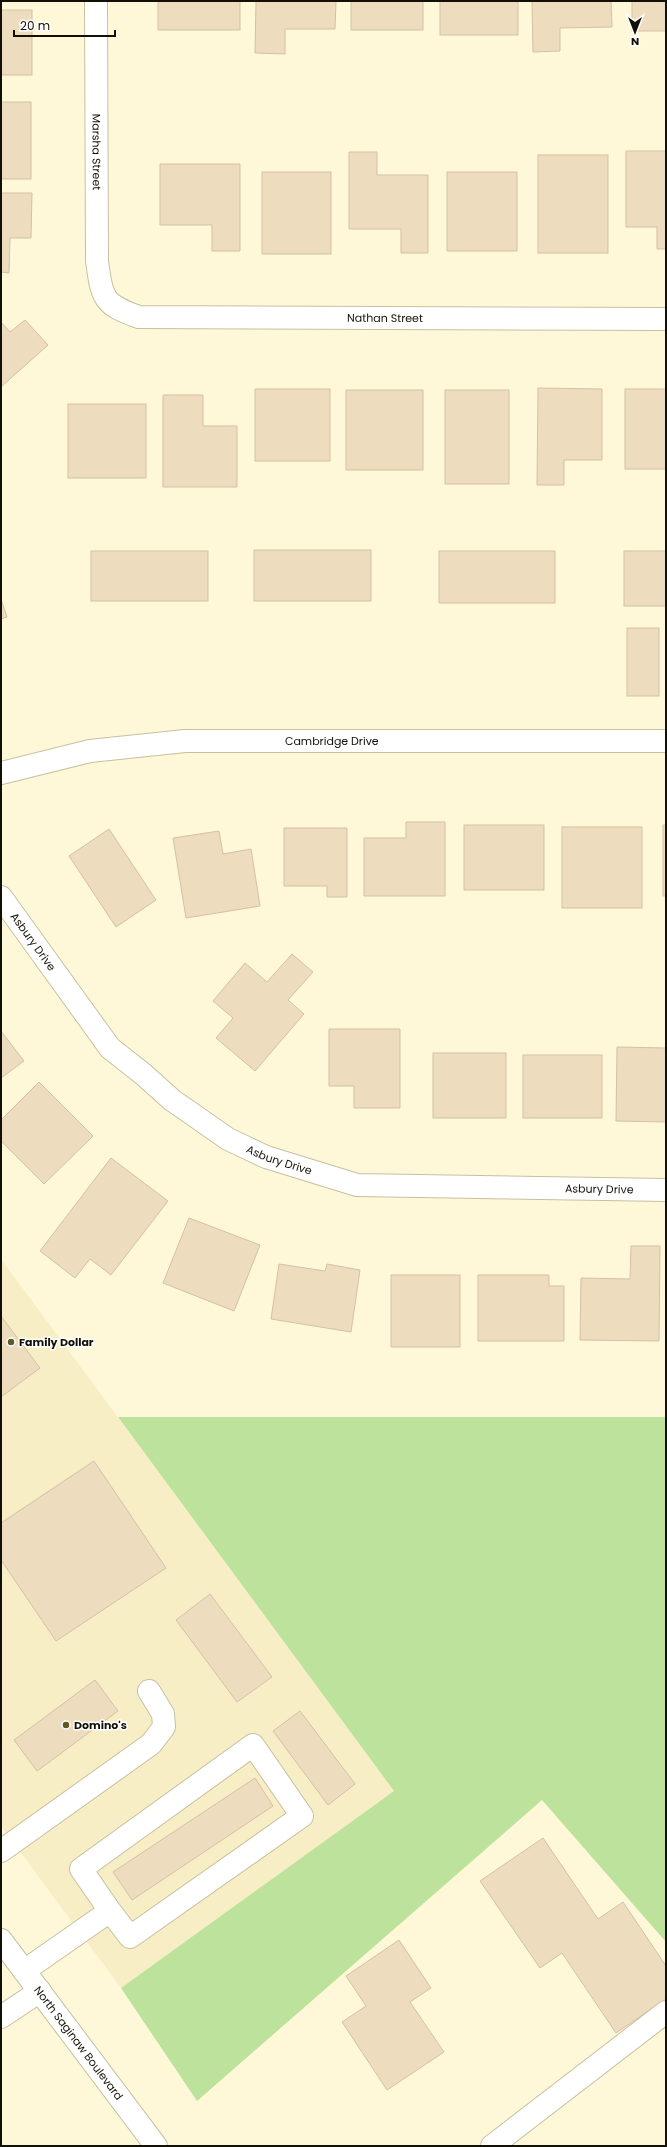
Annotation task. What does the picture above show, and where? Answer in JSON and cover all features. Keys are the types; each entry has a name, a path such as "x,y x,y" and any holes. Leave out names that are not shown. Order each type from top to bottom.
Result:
{"street":[{"name":"Marsha Street","path":"96,1 97,261 102,289 107,302"},
{"name":"Nathan Street","path":"107,302 122,312 139,317 666,319"},
{"name":"Cambridge Drive","path":"1,773 90,751 185,741 666,741"},
{"name":"Asbury Drive","path":"1,897 110,1048 143,1074 172,1100 228,1140 266,1157 357,1185 666,1190"},
{"path":"1,1851 151,1744 164,1727 163,1714 149,1691"},
{"path":"253,1745 302,1816 130,1937 110,1911 81,1869 253,1745"},
{"path":"24,1971 110,1911"},
{"name":"North Saginaw Boulevard","path":"1,1940 156,2146"},
{"path":"1,2017 40,1991"},
{"path":"492,2146 666,2012"}],"shaded area":[{"path":"1,1259 394,1791 121,1988 1,1826"}],"green space":[{"path":"118,1417 666,1417 666,1942 542,1800 197,2101 121,1988 394,1791"}],"building":[{"path":"158,1 240,1 240,30 158,30"},
{"path":"256,1 336,1 335,29 285,29 285,54 255,53"},
{"path":"351,1 423,1 423,30 351,30"},
{"path":"440,1 518,1 518,35 440,35"},
{"path":"532,1 611,1 612,27 560,28 560,51 533,52"},
{"path":"632,1 666,1 666,31 632,31"},
{"path":"1,10 32,10 32,75 1,75"},
{"path":"1,102 31,102 31,179 1,179"},
{"path":"626,151 666,151 666,249 657,249 657,227 626,227"},
{"path":"349,152 377,152 377,175 428,175 428,253 401,253 401,229 349,229"},
{"path":"538,155 608,155 608,253 538,253"},
{"path":"160,164 240,164 240,251 212,251 212,225 160,225"},
{"path":"262,172 331,172 331,254 262,254"},
{"path":"447,172 517,172 517,251 447,251"},
{"path":"1,193 32,193 31,238 10,238 9,273 1,272"},
{"path":"25,320 48,345 1,387 1,322 10,332"},
{"path":"538,388 602,389 602,460 564,460 564,485 537,485"},
{"path":"255,389 330,389 330,461 255,461"},
{"path":"625,389 666,389 666,469 625,469"},
{"path":"346,390 423,390 423,470 346,470"},
{"path":"445,390 509,390 509,484 445,484"},
{"path":"163,395 203,395 203,426 237,426 237,487 163,487"},
{"path":"68,404 146,404 146,478 68,478"},
{"path":"254,550 371,550 371,601 254,601"},
{"path":"91,551 208,551 208,601 91,601"},
{"path":"439,551 555,551 555,603 439,603"},
{"path":"624,551 666,551 666,606 624,606"},
{"path":"1,599 7,617 1,619"},
{"path":"627,628 659,628 659,696 627,696"},
{"path":"406,822 445,822 445,896 364,896 364,838 406,838"},
{"path":"464,825 544,825 544,890 464,890"},
{"path":"663,825 666,825 666,896 663,896"},
{"path":"562,827 642,827 642,908 562,908"},
{"path":"284,828 347,828 347,897 327,897 327,886 284,886"},
{"path":"109,829 156,900 116,927 69,856"},
{"path":"219,831 223,854 251,849 260,906 186,918 173,838"},
{"path":"292,954 313,972 288,1000 304,1014 255,1071 216,1038 233,1018 213,1001 245,963 267,982"},
{"path":"329,1029 400,1029 400,1108 354,1108 354,1086 329,1086"},
{"path":"1,1031 24,1061 1,1078"},
{"path":"617,1047 666,1048 666,1122 616,1121"},
{"path":"433,1053 506,1053 506,1118 433,1118"},
{"path":"523,1055 602,1055 602,1118 523,1118"},
{"path":"39,1082 93,1136 44,1184 1,1141 1,1120"},
{"path":"111,1158 168,1201 111,1275 90,1259 75,1278 40,1251"},
{"path":"189,1218 260,1245 234,1311 163,1283"},
{"path":"631,1246 660,1246 659,1341 580,1340 581,1278 630,1279"},
{"path":"279,1264 325,1271 327,1264 360,1270 351,1332 271,1319"},
{"path":"391,1275 460,1275 460,1347 391,1347"},
{"path":"478,1275 549,1275 549,1286 564,1286 564,1341 478,1341"},
{"name":"Family Dollar","path":"1,1316 40,1368 1,1397"},
{"path":"94,1461 166,1568 56,1641 1,1560 1,1523"},
{"path":"210,1594 272,1677 237,1702 176,1620"},
{"name":"Domino's","path":"95,1680 118,1711 37,1771 14,1740"},
{"path":"300,1711 355,1784 328,1805 273,1731"},
{"path":"255,1778 273,1806 132,1900 113,1872"},
{"path":"543,1838 598,1919 623,1902 666,1966 666,1999 616,2033 562,1953 540,1968 480,1881"},
{"path":"399,1940 431,1988 410,2002 444,2052 387,2090 342,2022 366,2006 346,1976"}],"place":[{"name":"Family Dollar","path":"11,1342"},
{"name":"Domino's","path":"66,1725"}]}
